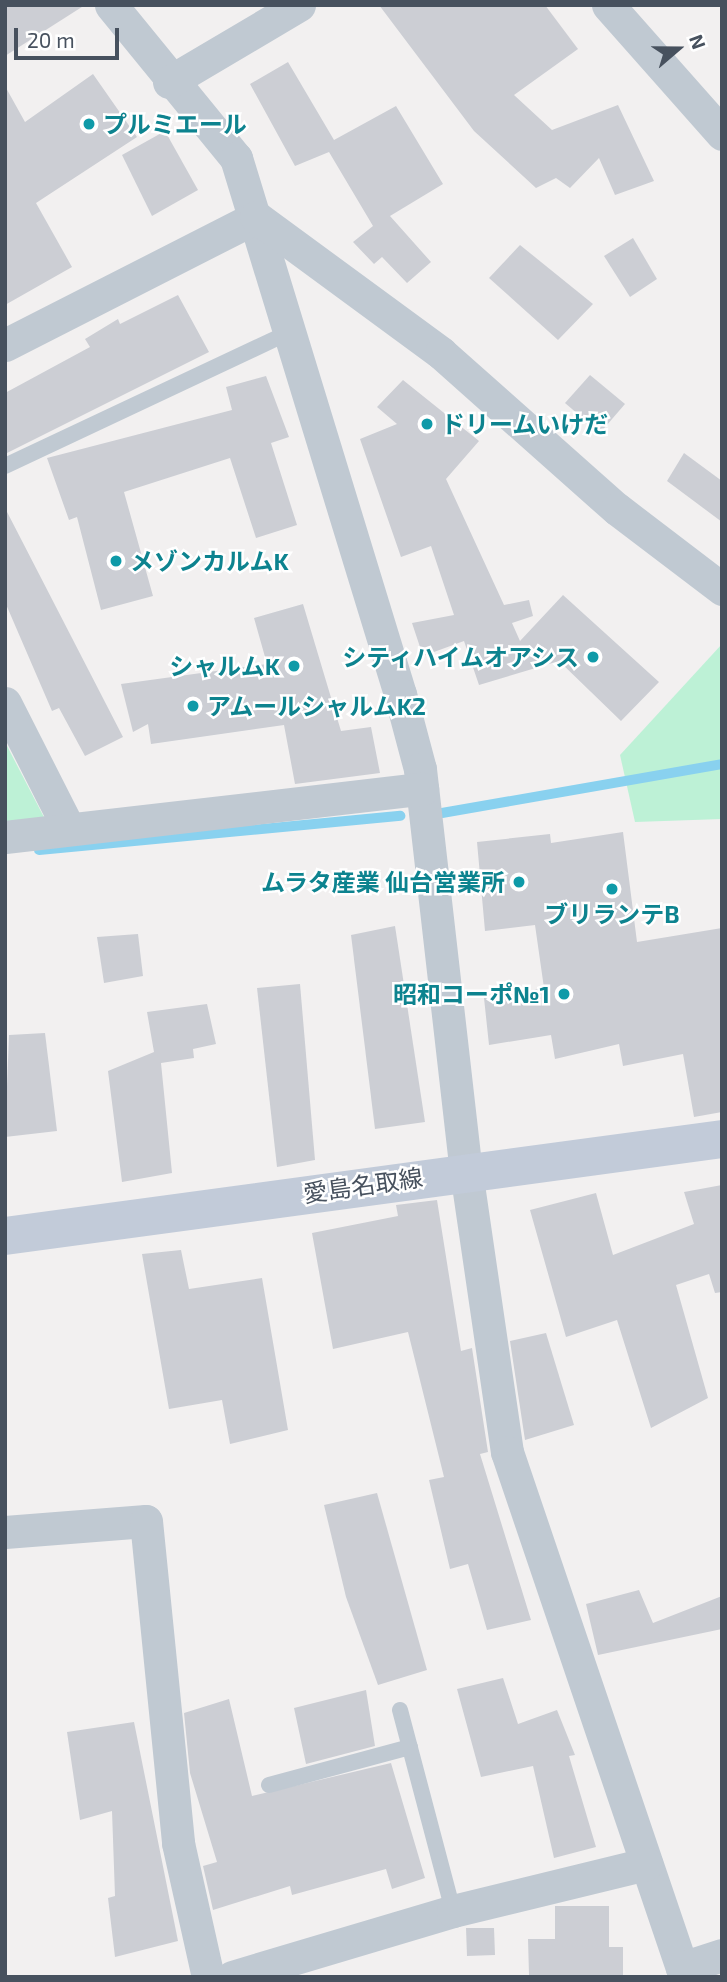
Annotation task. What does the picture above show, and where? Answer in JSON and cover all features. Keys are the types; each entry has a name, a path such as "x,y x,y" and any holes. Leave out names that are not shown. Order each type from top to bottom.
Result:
{"main road":[{"name":"愛島名取線","path":"5,1236 466,1171 722,1139"}],"street":[{"path":"111,5 169,82 236,158 256,217 400,694 422,789 466,1171 507,1452 683,1972 722,1955"},
{"path":"169,82 299,5"},
{"path":"610,6 722,134"},
{"path":"5,345 256,217"},
{"path":"256,217 441,353 617,509 722,589"},
{"path":"5,703 68,827"},
{"path":"5,837 68,827 422,789"},
{"path":"5,1532 146,1521 178,1843 208,1977"},
{"path":"232,1977 304,1965 453,1911 646,1864"}],"lane":[{"path":"5,466 290,332"},
{"path":"400,1710 453,1911"},
{"path":"269,1785 410,1748"}],"green space":[{"path":"722,644 722,819 635,822 620,755"},
{"path":"5,742 47,823 5,828"}],"building":[{"path":"5,5 85,5 5,56"},
{"path":"379,5 545,5 578,49 514,95 552,130 618,105 654,181 615,195 599,158 570,188 556,178 536,188 474,131"},
{"path":"288,62 334,140 396,106 443,184 390,216 431,262 407,283 382,257 374,264 353,242 373,226 329,152 295,166 250,84"},
{"path":"93,74 137,137 36,203 72,267 5,305 5,86 25,122"},
{"path":"165,131 198,190 152,216 122,155"},
{"path":"633,238 657,279 630,297 604,256"},
{"path":"520,245 593,304 558,340 489,278"},
{"path":"178,295 209,352 5,454 5,393 90,347 85,339 118,319 120,324"},
{"path":"590,375 625,404 600,433 565,403"},
{"path":"266,376 289,437 271,443 297,525 256,538 230,458 124,492 153,596 101,610 77,517 69,520 47,458 232,410 226,387"},
{"path":"403,380 479,441 446,479 504,605 529,600 533,616 512,623 520,641 563,595 659,682 621,721 559,661 479,685 464,641 423,656 412,623 454,615 431,546 401,557 360,439 397,424 377,407"},
{"path":"684,453 722,481 722,522 667,481"},
{"path":"5,508 123,737 85,756 59,708 52,711 5,602"},
{"path":"303,604 341,731 371,727 380,773 295,784 284,725 151,744 148,724 133,732 121,684 267,664 254,618"},
{"path":"623,832 637,942 722,928 722,1112 694,1117 683,1054 623,1066 619,1044 555,1059 551,1035 489,1045 484,998 544,988 535,925 485,931 477,842 550,834 551,843"},
{"path":"395,926 425,1122 375,1129 351,935"},
{"path":"138,934 143,976 104,983 97,937"},
{"path":"300,984 315,1160 277,1167 257,988"},
{"path":"207,1004 216,1044 193,1049 194,1058 161,1063 172,1173 122,1182 108,1071 154,1052 147,1012"},
{"path":"45,1033 57,1131 5,1137 9,1035"},
{"path":"722,1185 722,1292 715,1293 709,1274 676,1285 708,1398 651,1428 617,1320 566,1337 530,1210 596,1193 613,1255 694,1224 684,1192"},
{"path":"437,1200 461,1351 472,1348 488,1452 480,1454 531,1620 487,1630 468,1564 450,1569 429,1480 444,1477 408,1332 333,1349 312,1233 398,1216 396,1205"},
{"path":"181,1250 189,1289 262,1278 288,1430 230,1444 222,1400 169,1409 142,1254"},
{"path":"546,1333 574,1425 525,1440 510,1341"},
{"path":"377,1493 427,1670 378,1685 346,1597 324,1505"},
{"path":"639,1590 653,1623 722,1596 722,1629 598,1655 586,1604"},
{"path":"503,1678 518,1724 557,1710 575,1755 569,1756 596,1847 554,1858 533,1766 481,1777 457,1689"},
{"path":"366,1690 375,1746 306,1764 294,1708"},
{"path":"229,1699 252,1796 391,1763 425,1878 392,1889 386,1869 292,1895 290,1886 213,1910 203,1866 217,1862 190,1773 184,1713"},
{"path":"134,1722 178,1941 115,1957 108,1898 115,1896 112,1811 80,1820 67,1732"},
{"path":"555,1906 609,1906 609,1947 623,1947 623,1977 529,1975 528,1939 555,1939"},
{"path":"466,1928 494,1928 495,1955 467,1956"}],"waterway":[{"path":"442,813 722,764"},
{"path":"39,850 400,816"}],"place":[{"name":"プルミエール","path":"89,124"},
{"name":"ドリームいけだ","path":"427,424"},
{"name":"メゾンカルムK","path":"116,561"},
{"name":"シティハイムオアシス","path":"593,657"},
{"name":"シャルムK","path":"294,666"},
{"name":"アムールシャルムK2","path":"193,706"},
{"name":"ムラタ産業 仙台営業所","path":"519,882"},
{"name":"ブリランテB","path":"612,889"},
{"name":"昭和コーポ№1","path":"564,994"}]}
